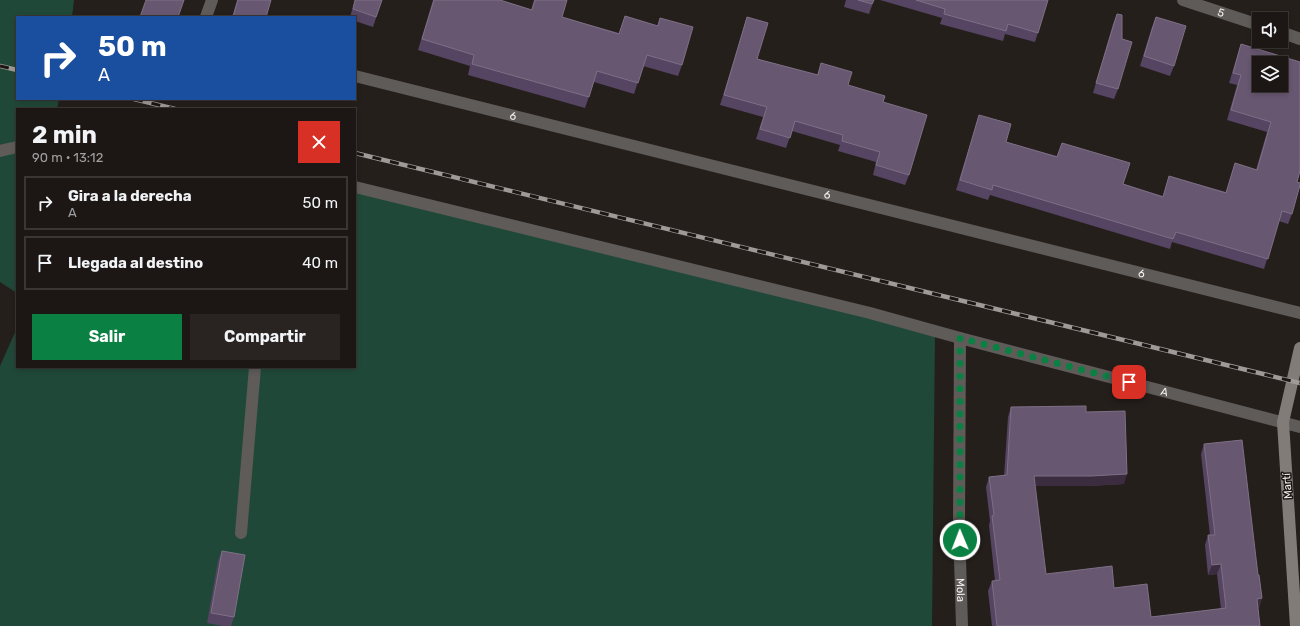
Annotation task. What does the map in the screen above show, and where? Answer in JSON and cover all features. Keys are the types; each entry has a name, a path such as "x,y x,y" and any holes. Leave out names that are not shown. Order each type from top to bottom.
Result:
{"street":[{"path":"206,16 212,0"},
{"name":"5","path":"1183,0 1252,23"},
{"path":"1288,35 1300,39"},
{"name":"6","path":"356,76 1300,313"},
{"path":"0,151 16,147"},
{"name":"A","path":"356,187 870,313 1300,427"},
{"name":"Mola","path":"960,338 959,525 962,626"},
{"name":"Martí","path":"1296,626 1283,422 1300,348"},
{"path":"241,533 255,368"}],"green space":[{"path":"0,0 74,0 72,16 16,16 16,100 59,100 57,108 16,108 16,292 0,282"},
{"path":"356,188 935,332 932,626 0,626 0,366 16,330 16,368 356,368"}],"building":[{"path":"146,0 184,0 178,16 140,16"},
{"path":"238,0 271,0 266,16 233,16"},
{"path":"355,0 382,0 376,17 353,9"},
{"path":"434,0 500,0 532,10 535,0 567,0 562,17 619,34 625,16 658,26 660,18 693,27 682,65 647,55 638,83 597,71 589,97 472,64 474,55 422,39"},
{"path":"858,0 874,0 872,4"},
{"path":"916,0 1048,0 1038,33 1008,24 1006,31 944,14 945,9"},
{"path":"1117,14 1122,15 1122,39 1132,42 1118,89 1096,83"},
{"path":"747,17 768,23 757,59 818,75 821,63 852,72 848,85 885,96 883,102 927,115 909,175 876,165 880,152 842,141 843,135 795,121 790,138 760,129 767,107 724,95"},
{"path":"1156,17 1186,26 1174,66 1144,56"},
{"path":"1241,44 1280,56 1252,56 1252,92 1288,92 1288,58 1300,62 1300,171 1297,182 1300,183 1300,185 1292,214 1282,211 1268,259 1176,232 1173,239 993,185 992,190 960,180 979,115 1011,124 1006,142 1057,157 1062,143 1130,163 1123,184 1163,197 1169,176 1226,193 1235,163 1257,170 1271,122 1231,110 1241,75 1233,73"},
{"path":"1086,406 1086,412 1125,411 1127,474 1091,476 1034,476 1046,574 1112,566 1114,588 1147,584 1151,617 1226,608 1221,564 1212,565 1208,535 1215,535 1204,444 1242,440 1262,598 1257,599 1260,626 997,626 992,581 1000,580 989,477 1007,475 1011,407"},
{"path":"222,551 245,555 234,617 211,613"}],"railway":[{"path":"0,66 16,70"},
{"path":"138,100 171,108"},
{"path":"356,153 1300,383"}],"route":[{"path":"960,540 960,338 1129,382"}]}
